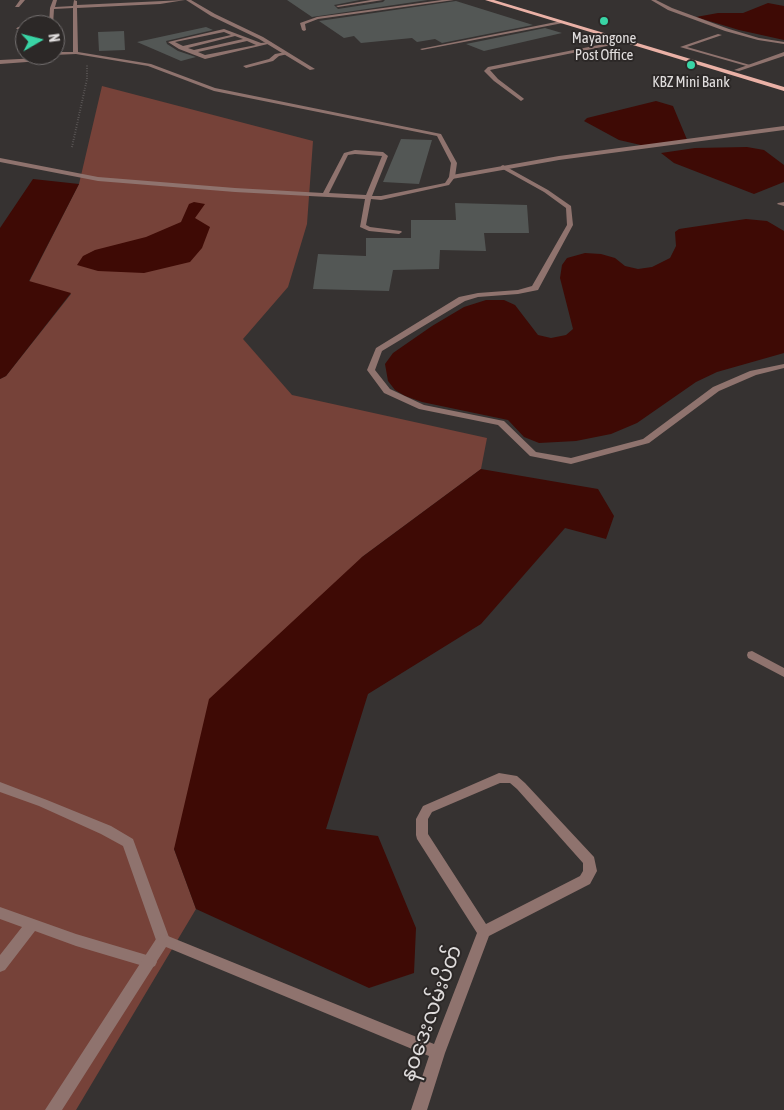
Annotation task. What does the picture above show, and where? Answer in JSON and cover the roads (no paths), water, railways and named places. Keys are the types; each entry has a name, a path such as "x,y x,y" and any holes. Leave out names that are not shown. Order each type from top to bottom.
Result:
{"main road":[{"path":"488,0 614,38 624,38"},
{"path":"507,0 624,38 741,70 784,84"},
{"path":"526,11 534,8"},
{"path":"741,70 784,89"}],"street":[{"path":"16,6 23,0"},
{"path":"52,15 55,0"},
{"path":"75,0 76,53"},
{"path":"52,8 160,3 183,0"},
{"path":"188,0 270,43 312,69"},
{"path":"338,6 381,0"},
{"path":"304,30 302,23 312,19 452,0"},
{"path":"653,0 670,9 727,30 758,39 784,43"},
{"path":"422,50 561,22"},
{"path":"261,45 224,30 170,42 181,48 208,57 270,43"},
{"path":"720,34 682,46 741,70 784,54"},
{"path":"181,48 235,35"},
{"path":"521,99 496,80 488,70 624,38"},
{"path":"193,52 247,40"},
{"path":"246,66 271,60 277,55 286,53"},
{"path":"0,160 98,179 368,198 381,198 447,184 452,177 454,163 439,135 214,89 163,69 87,54 65,54"},
{"path":"0,62 15,61"},
{"path":"452,177 503,167 784,128"},
{"path":"325,194 346,154 355,152 383,154 385,156 368,198 362,226 369,229 400,232"},
{"path":"503,167 546,191 569,207 570,225 566,233 535,288 518,292 478,295 462,299 379,350 371,370 387,391 422,407 501,423 533,454 571,461 646,441 716,389 754,373 784,366"},
{"path":"752,655 784,673"},
{"path":"499,778 512,778 588,861 590,871 585,880 484,932 422,836 422,819 428,809 499,778"},
{"path":"0,787 106,830 128,843 163,940 438,1053"},
{"path":"0,913 150,962"},
{"path":"0,966 32,924"},
{"name":"နဝဒေးလမ်းပိတ်","path":"419,1110 438,1053 484,932"},
{"path":"53,1110 163,940"}],"place":[{"name":"Mayangone Post Office","path":"604,21"},
{"name":"KBZ Mini Bank","path":"691,65"}]}
